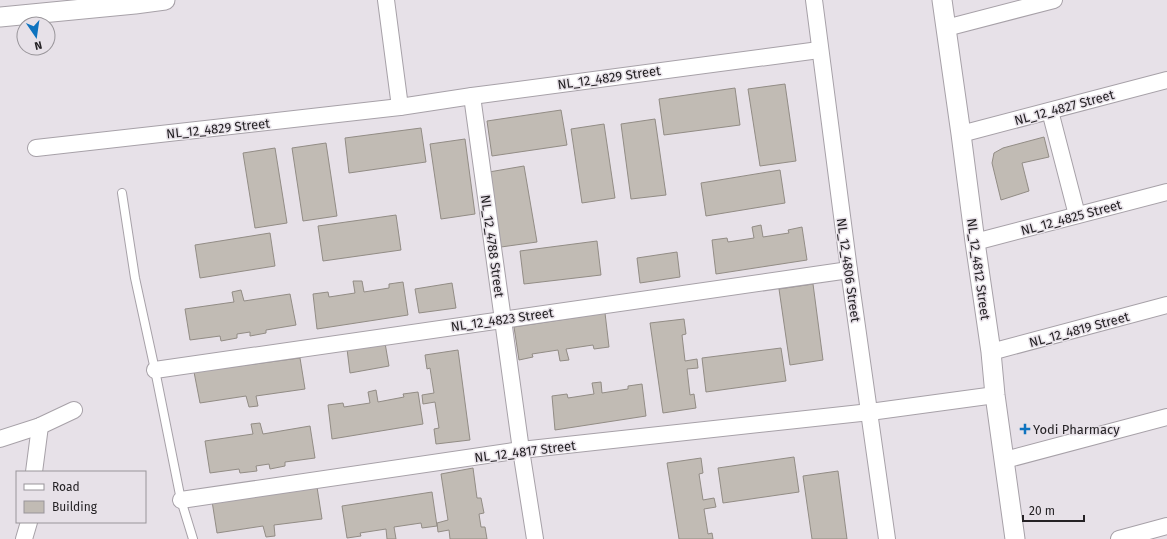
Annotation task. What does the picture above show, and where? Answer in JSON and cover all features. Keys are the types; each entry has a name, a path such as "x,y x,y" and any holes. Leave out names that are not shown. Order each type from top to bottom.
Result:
{"street":[{"path":"0,17 165,0"},
{"path":"386,0 400,107"},
{"name":"NL_12_4806 Street","path":"814,0 819,50 887,539"},
{"name":"NL_12_4812 Street","path":"942,0 991,352 995,395 1015,539"},
{"path":"946,28 1054,0"},
{"name":"NL_12_4829 Street","path":"36,148 400,107 819,50"},
{"name":"NL_12_4827 Street","path":"961,134 1167,80"},
{"name":"NL_12_4788 Street","path":"472,96 502,319 535,539"},
{"path":"1050,111 1077,215"},
{"name":"NL_12_4825 Street","path":"975,242 1167,192"},
{"name":"NL_12_4823 Street","path":"155,370 849,270"},
{"name":"NL_12_4819 Street","path":"991,352 1167,305"},
{"name":"NL_12_4817 Street","path":"181,500 521,450 870,412 995,395"},
{"path":"0,439 40,426 74,410"},
{"path":"1004,460 1167,417"},
{"path":"34,471 40,426"},
{"path":"24,539 29,523"},
{"path":"1119,539 1167,526"}],"lane":[{"path":"122,193 135,278 181,500 193,539"}],"building":[{"path":"785,84 796,161 760,166 748,89"},
{"path":"735,88 740,125 664,135 659,99"},
{"path":"561,110 567,145 492,156 487,121"},
{"path":"655,119 666,195 631,199 621,124"},
{"path":"604,124 615,198 582,203 571,129"},
{"path":"421,128 426,162 349,173 345,138"},
{"path":"1044,137 1049,157 1022,163 1029,191 1001,200 992,163 994,153 1003,148"},
{"path":"465,139 475,214 441,219 430,144"},
{"path":"326,143 337,216 303,221 292,148"},
{"path":"275,148 287,223 255,228 243,153"},
{"path":"524,166 537,242 501,247 489,172"},
{"path":"780,170 785,203 706,216 701,183"},
{"path":"396,215 401,250 323,261 318,226"},
{"path":"761,225 763,237 789,233 788,230 802,227 807,260 716,274 712,240 727,238 728,242 754,238 752,227"},
{"path":"270,233 275,266 200,278 195,245"},
{"path":"597,241 601,275 524,284 520,251"},
{"path":"677,252 680,277 640,283 637,258"},
{"path":"353,281 362,281 364,292 389,288 389,284 403,282 408,315 317,329 313,294 328,292 329,297 355,293"},
{"path":"452,283 456,308 419,313 415,289"},
{"path":"813,284 823,360 790,365 779,289"},
{"path":"241,290 244,301 290,294 296,325 266,330 266,333 250,336 250,332 237,334 237,338 221,341 220,336 190,340 185,309 234,302 232,292"},
{"path":"605,313 609,347 594,349 593,345 566,349 569,360 560,361 558,350 532,354 533,357 519,360 514,327"},
{"path":"684,319 686,334 682,335 685,361 697,359 698,368 687,369 690,395 694,394 696,408 663,413 650,323"},
{"path":"385,343 389,366 350,373 347,349"},
{"path":"781,348 786,381 706,392 702,358"},
{"path":"458,350 470,440 436,444 434,429 439,428 435,402 423,404 422,395 434,393 430,368 427,369 425,355"},
{"path":"300,358 305,389 256,396 258,406 249,407 246,396 200,403 194,372"},
{"path":"601,382 602,393 628,389 628,386 642,384 646,416 555,430 552,396 567,394 568,398 594,394 592,383"},
{"path":"376,390 378,402 404,397 403,394 418,392 423,424 332,439 328,405 343,403 344,407 370,403 368,392"},
{"path":"260,423 263,434 310,426 315,458 285,462 285,466 270,469 269,464 256,466 257,471 240,473 239,469 210,473 205,441 253,434 251,424"},
{"path":"794,457 799,492 723,503 718,468"},
{"path":"701,458 703,473 699,474 703,500 714,498 716,507 704,509 708,534 712,533 713,539 679,539 667,463"},
{"path":"473,468 477,498 481,498 484,513 479,514 481,527 485,527 487,539 450,539 449,530 438,532 437,523 448,520 441,474"},
{"path":"838,471 847,539 812,539 803,476"},
{"path":"317,487 322,519 274,525 275,536 266,537 263,526 217,533 212,501"},
{"path":"432,492 437,526 422,528 421,523 394,527 396,539 387,539 386,529 360,533 361,536 347,538 342,506"}],"place":[{"name":"Yodi Pharmacy","path":"1025,429"}]}
